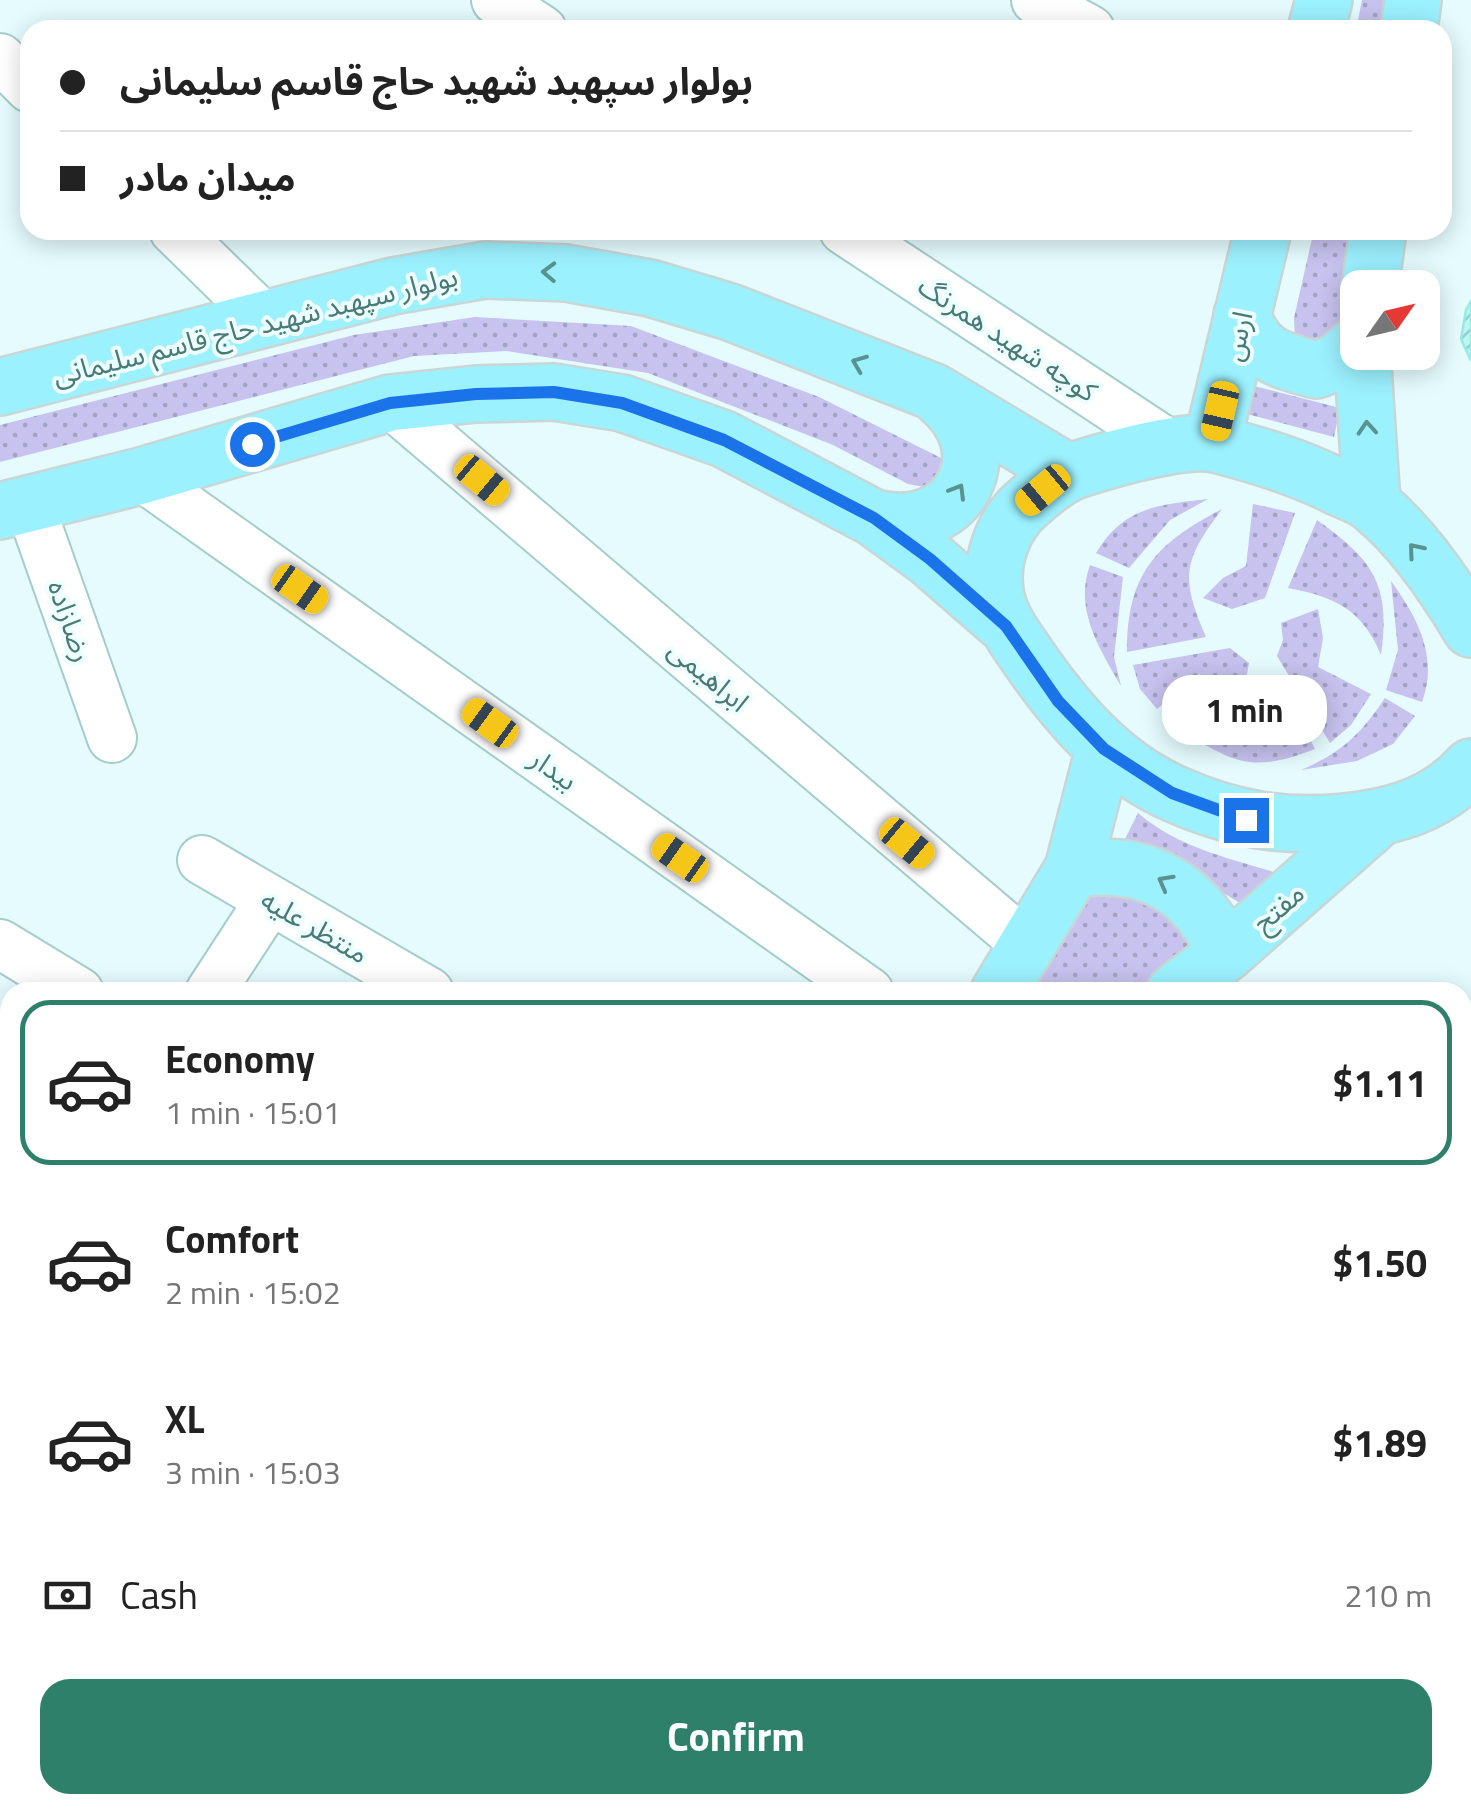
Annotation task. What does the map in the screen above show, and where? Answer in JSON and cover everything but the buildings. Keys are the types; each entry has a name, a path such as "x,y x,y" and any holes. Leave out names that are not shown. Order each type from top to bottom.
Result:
{"main road":[{"name":"ارس","path":"1192,445 1242,316 1261,240"},
{"path":"1372,270 1377,240"},
{"name":"بولوار سپهبد شهید حاج قاسم سلیمانی","path":"0,387 393,286 485,270 566,273 650,288 730,312 934,392 1069,472"},
{"path":"1242,316 1250,337 1267,354 1316,370 1340,360"},
{"path":"1363,370 1372,503"},
{"path":"15,507 142,476 390,403 476,394 554,392 622,403 724,440 874,518 930,559 1006,626 1058,701 1104,749 1172,793 1246,820 1309,826 1425,811"},
{"path":"874,518 900,524 926,520 948,506 964,485 971,458 968,432 954,409 934,392"},
{"path":"1006,626 996,597 994,566 1002,536 1019,510 1069,472 1116,457 1192,445 1297,466 1372,503 1448,590 1471,629"},
{"path":"1005,982 1072,870 1104,749"},
{"name":"مفتح","path":"1187,982 1425,811 1471,767"},
{"path":"1072,870 1113,866 1154,875 1178,888 1198,906 1215,928 1226,953"}],"street":[{"path":"496,0 527,20"},
{"path":"1036,0 1072,20"},
{"path":"0,58 20,78"},
{"path":"184,240 267,321"},
{"name":"کوچه شهید همرنگ","path":"860,240 1192,445"},
{"name":"ابراهیمی","path":"390,403 1028,946"},
{"name":"بیدار","path":"142,476 855,982"},
{"name":"رضازاده","path":"15,507 112,738"},
{"name":"منتظر علیه","path":"202,860 412,982"},
{"path":"217,982 270,900"},
{"path":"0,944 63,982"}],"shaded area":[{"path":"1362,0 1391,0 1387,20 1358,20"},
{"path":"1312,240 1349,240 1347,270 1340,270 1340,334 1325,355 1295,337 1294,318"},
{"path":"475,317 631,326 819,397 947,461 935,489 908,484 833,445 648,373 506,351 414,356 0,462 0,425 354,335"},
{"path":"1250,385 1340,408 1334,437 1247,414"},
{"path":"1208,499 1170,520 1129,568 1096,553 1130,517 1173,503"},
{"path":"1253,504 1295,513 1265,598 1232,609 1203,598 1223,578 1246,566"},
{"path":"1222,509 1199,542 1190,570 1192,599 1206,637 1127,652 1132,602 1149,564 1179,535"},
{"path":"1317,520 1352,548 1374,576 1383,610 1381,655 1365,626 1345,608 1320,596 1288,588"},
{"path":"1090,565 1123,577 1114,657 1121,686 1097,643 1087,613"},
{"path":"1391,581 1417,623 1427,653 1427,685 1422,702 1386,690 1398,650"},
{"path":"1318,609 1323,638 1318,667 1371,694 1351,725 1330,743 1277,656 1283,640 1281,623"},
{"path":"1230,648 1249,663 1243,697 1218,690 1199,674 1157,709 1140,689 1133,665"},
{"path":"1281,684 1315,749 1274,761 1243,761 1214,750 1177,728 1233,716"},
{"path":"1385,698 1415,716 1393,744 1357,761 1301,770 1349,741"},
{"path":"1138,813 1186,843 1277,873 1254,911 1211,886 1116,857"},
{"path":"1092,884 1156,900 1200,936 1147,982 1034,982"}],"route":[{"path":"252,444 390,403 476,394 554,392 622,403 724,440 874,518 930,559 1006,626 1058,701 1104,749 1172,793 1246,820"}]}
